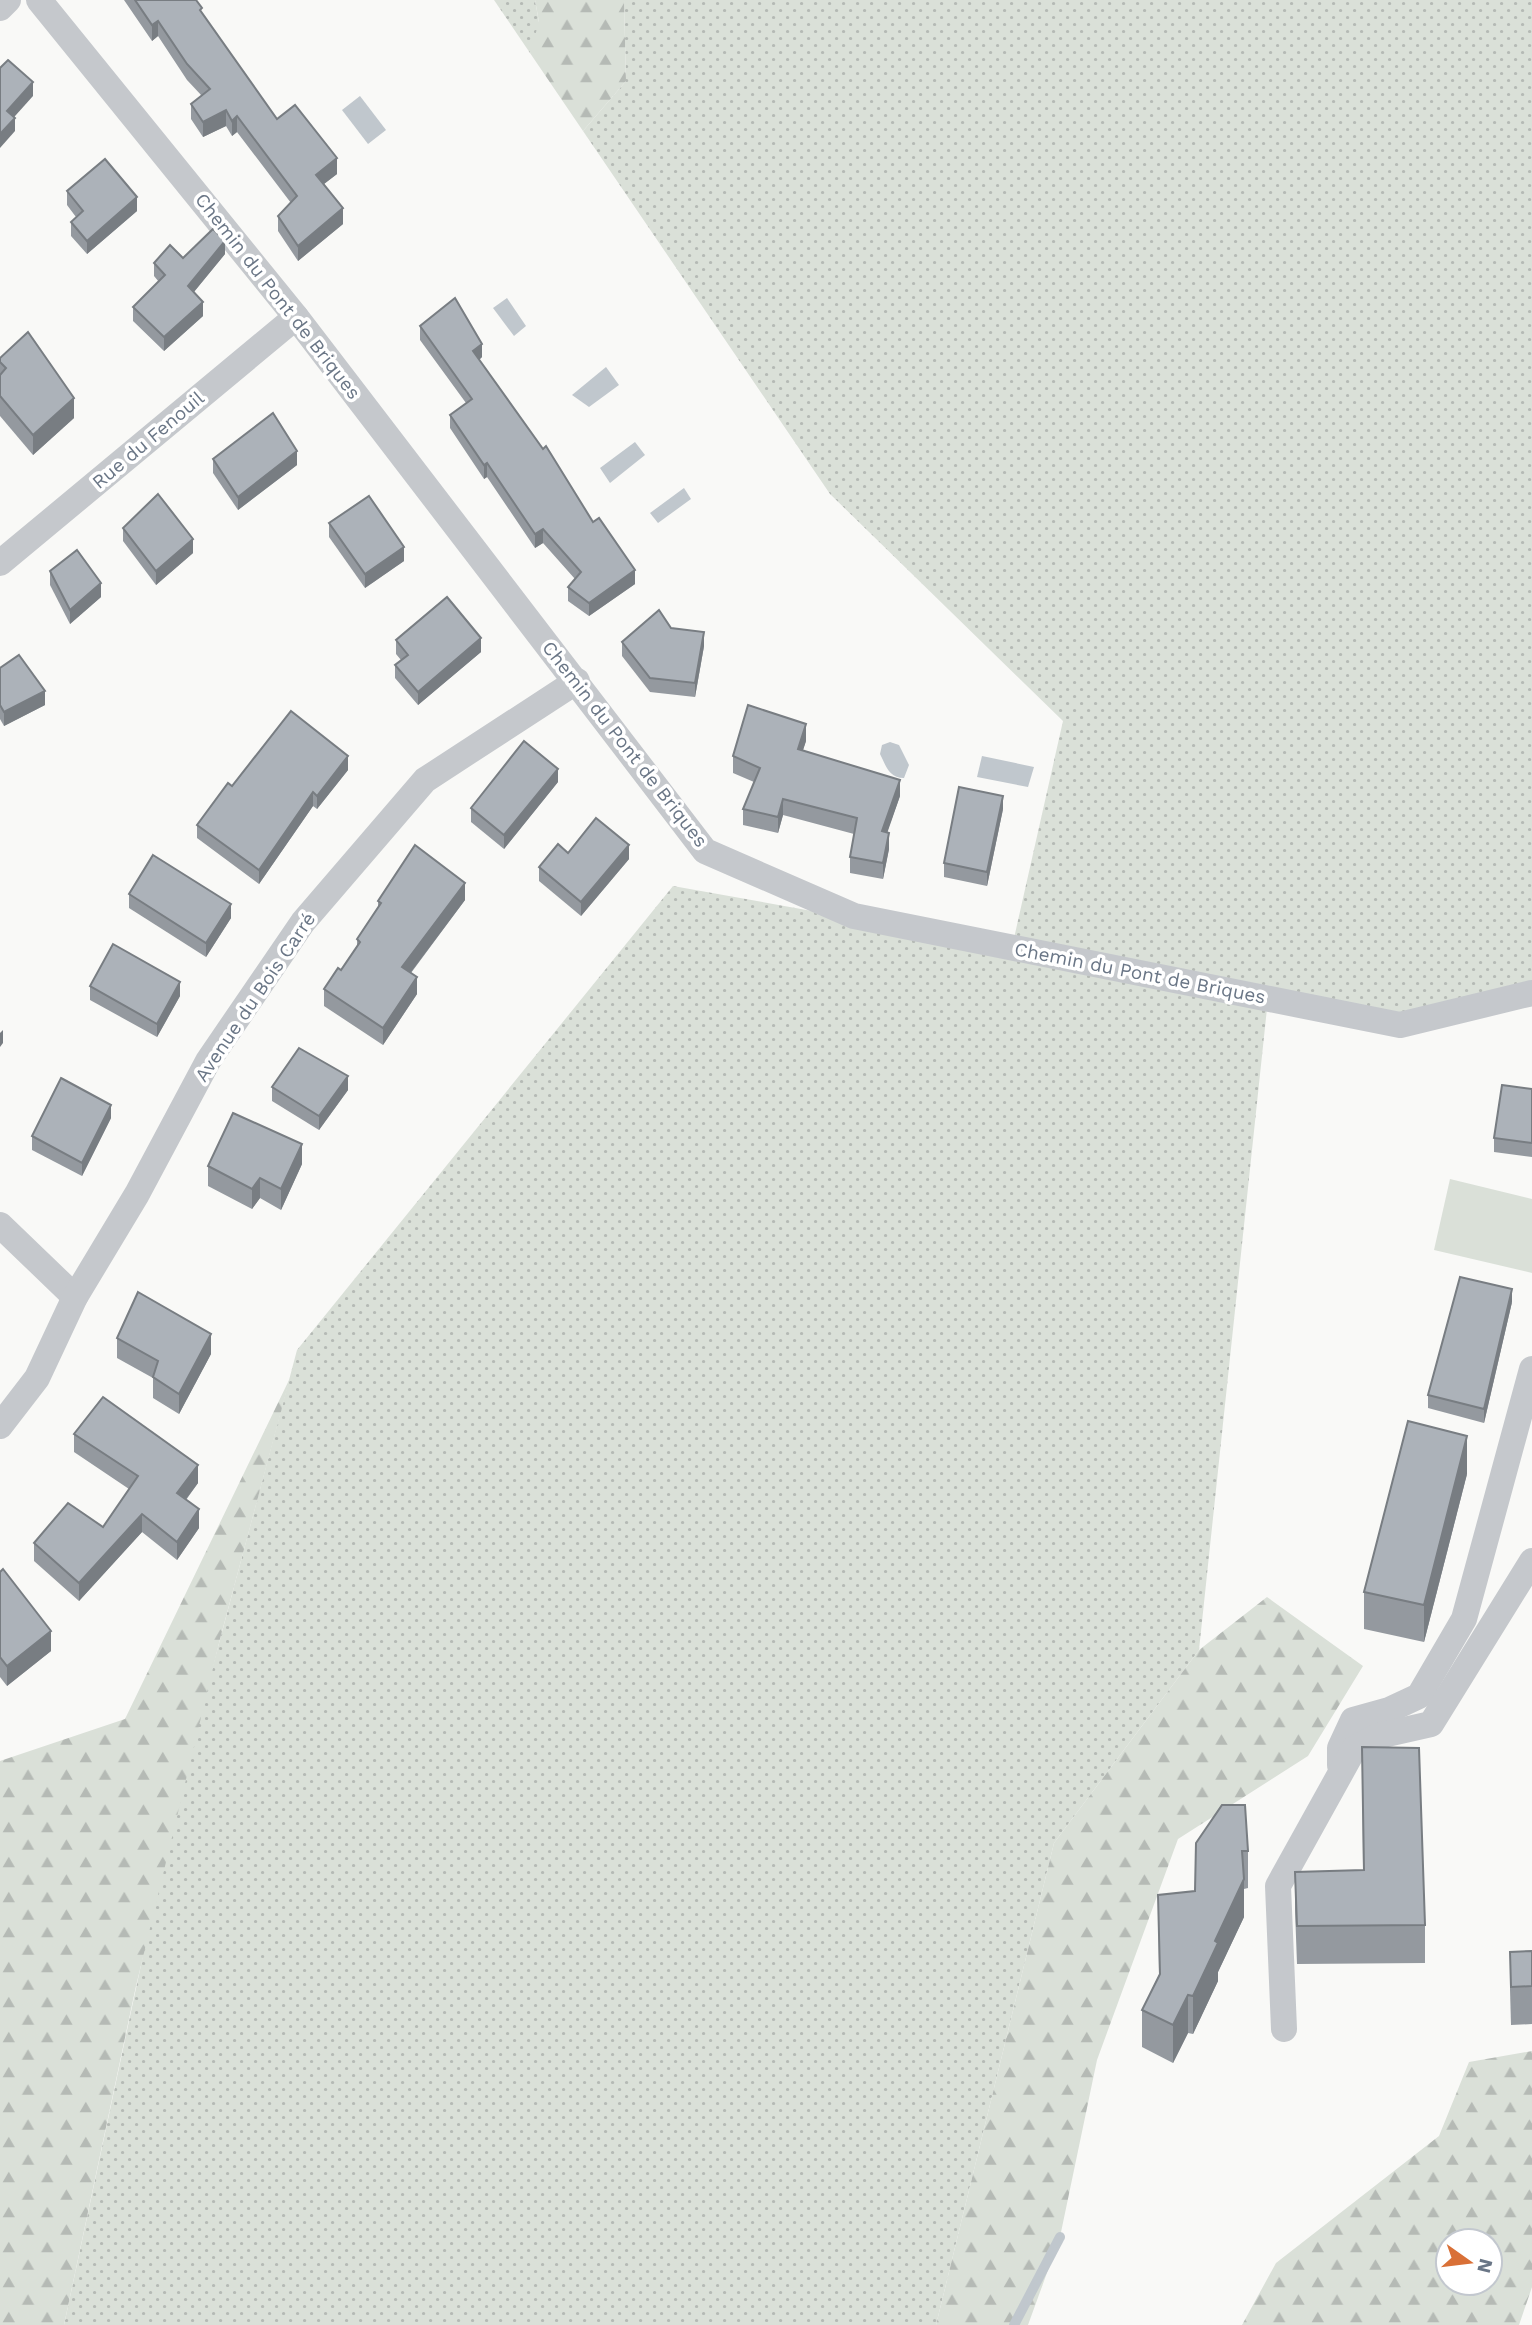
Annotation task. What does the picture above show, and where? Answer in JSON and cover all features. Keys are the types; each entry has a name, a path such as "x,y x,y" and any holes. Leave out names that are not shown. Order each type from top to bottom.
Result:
{"street":[{"path":"0,8 8,0"},
{"name":"Chemin du Pont de Briques","path":"39,0 296,317 705,851 854,916 1400,1025 1532,993"},
{"name":"Rue du Fenouil","path":"0,562 296,317"},
{"name":"Avenue du Bois Carré","path":"0,1426 37,1378 75,1297 137,1194 208,1061 303,922 425,780 577,681"},
{"path":"0,1225 75,1297"},
{"path":"1340,1772 1340,1748 1353,1720 1389,1710 1419,1696 1464,1619 1532,1369"},
{"path":"1283,2029 1278,1886 1354,1749 1378,1736 1432,1724 1532,1561"}],"green space":[{"path":"494,0 535,0 542,39 530,53"},
{"path":"535,0 624,0 626,81 583,131 530,53 539,22"},
{"path":"624,0 1532,0 1532,993 1400,1025 1268,999 1199,1650 1054,1843 936,2325 64,2325 172,1820 297,1350 673,886 1012,947 1063,721 830,494 583,131 626,81"},
{"path":"1450,1179 1532,1199 1532,1273 1434,1250"},
{"path":"290,1378 220,1639 136,1986 64,2325 0,2325 0,1761 125,1719"},
{"path":"1267,1597 1363,1666 1308,1756 1178,1839 1097,2060 1060,2237 1028,2325 936,2325 1054,1843 1199,1650"},
{"path":"1532,2051 1532,2287 1519,2325 1242,2325 1276,2263 1439,2136 1469,2062"}],"shaded area":[{"path":"360,96 386,130 368,144 342,110"},
{"path":"507,298 526,326 514,336 493,308"},
{"path":"606,367 619,385 589,407 572,395"},
{"path":"635,442 645,455 610,483 600,468"},
{"path":"684,488 691,499 658,523 650,513"},
{"path":"890,742 899,745 909,765 904,778 891,774 880,754 882,745"},
{"path":"982,756 1034,767 1028,787 977,777"}],"building":[{"path":"135,0 196,0 202,8 200,10 277,119 295,105 337,158 316,175 343,208 298,246 278,216 297,196 237,116 232,121 226,110 203,122 191,104 210,89 187,64 158,21 152,25"},
{"path":"8,60 33,82 7,111 15,118 0,134 0,68"},
{"path":"105,159 137,197 87,241 71,222 83,211 67,191"},
{"path":"213,229 225,241 188,286 203,302 164,337 133,307 165,275 154,263 170,245 183,258"},
{"path":"455,298 482,344 473,351 543,449 546,446 593,522 599,518 635,570 589,603 568,587 581,572 543,529 535,534 487,463 484,465 450,415 472,399 420,326"},
{"path":"28,332 74,398 33,435 0,396 0,375 6,368 0,358"},
{"path":"273,413 297,451 238,497 213,459"},
{"path":"158,494 193,539 156,571 123,528"},
{"path":"369,496 404,547 365,574 329,523"},
{"path":"77,550 101,583 70,610 50,571"},
{"path":"447,597 481,638 418,692 395,665 408,655 396,640"},
{"path":"659,610 671,628 704,632 695,683 650,678 622,642"},
{"path":"19,655 45,691 4,712 0,705 0,668"},
{"path":"748,705 806,724 798,749 900,780 882,831 889,833 883,863 850,857 857,818 783,799 778,817 743,809 760,768 733,756"},
{"path":"291,711 348,756 317,796 313,792 259,870 197,825 228,783 232,786"},
{"path":"524,741 558,769 504,835 471,808"},
{"path":"959,787 1003,796 987,872 944,863"},
{"path":"596,818 629,845 581,902 539,867 558,844 568,853"},
{"path":"415,845 465,883 402,967 417,977 383,1028 324,989 360,942 357,939 381,903 378,901"},
{"path":"153,855 231,904 206,943 129,894"},
{"path":"113,944 180,982 157,1024 90,986"},
{"path":"299,1048 348,1076 319,1116 272,1087"},
{"path":"61,1078 111,1105 82,1163 32,1136"},
{"path":"1502,1085 1532,1089 1532,1143 1494,1138"},
{"path":"233,1113 302,1144 281,1189 260,1178 252,1189 208,1166"},
{"path":"1460,1277 1512,1289 1484,1409 1428,1395"},
{"path":"138,1292 211,1334 179,1394 153,1377 158,1361 117,1338"},
{"path":"103,1397 198,1465 177,1493 199,1509 177,1542 142,1514 79,1583 34,1543 68,1503 103,1527 138,1476 74,1434"},
{"path":"1408,1421 1467,1436 1424,1605 1364,1592"},
{"path":"3,1569 51,1631 7,1666 0,1657 0,1572"},
{"path":"1362,1747 1419,1748 1425,1925 1297,1926 1295,1872 1364,1870"},
{"path":"1222,1805 1245,1805 1248,1851 1242,1851 1244,1879 1193,1996 1188,1995 1173,2025 1142,2010 1160,1974 1158,1895 1195,1891 1196,1843"},
{"path":"1532,1951 1532,1986 1511,1987 1510,1952"}],"waterway":[{"path":"1014,2325 1060,2237"}]}
